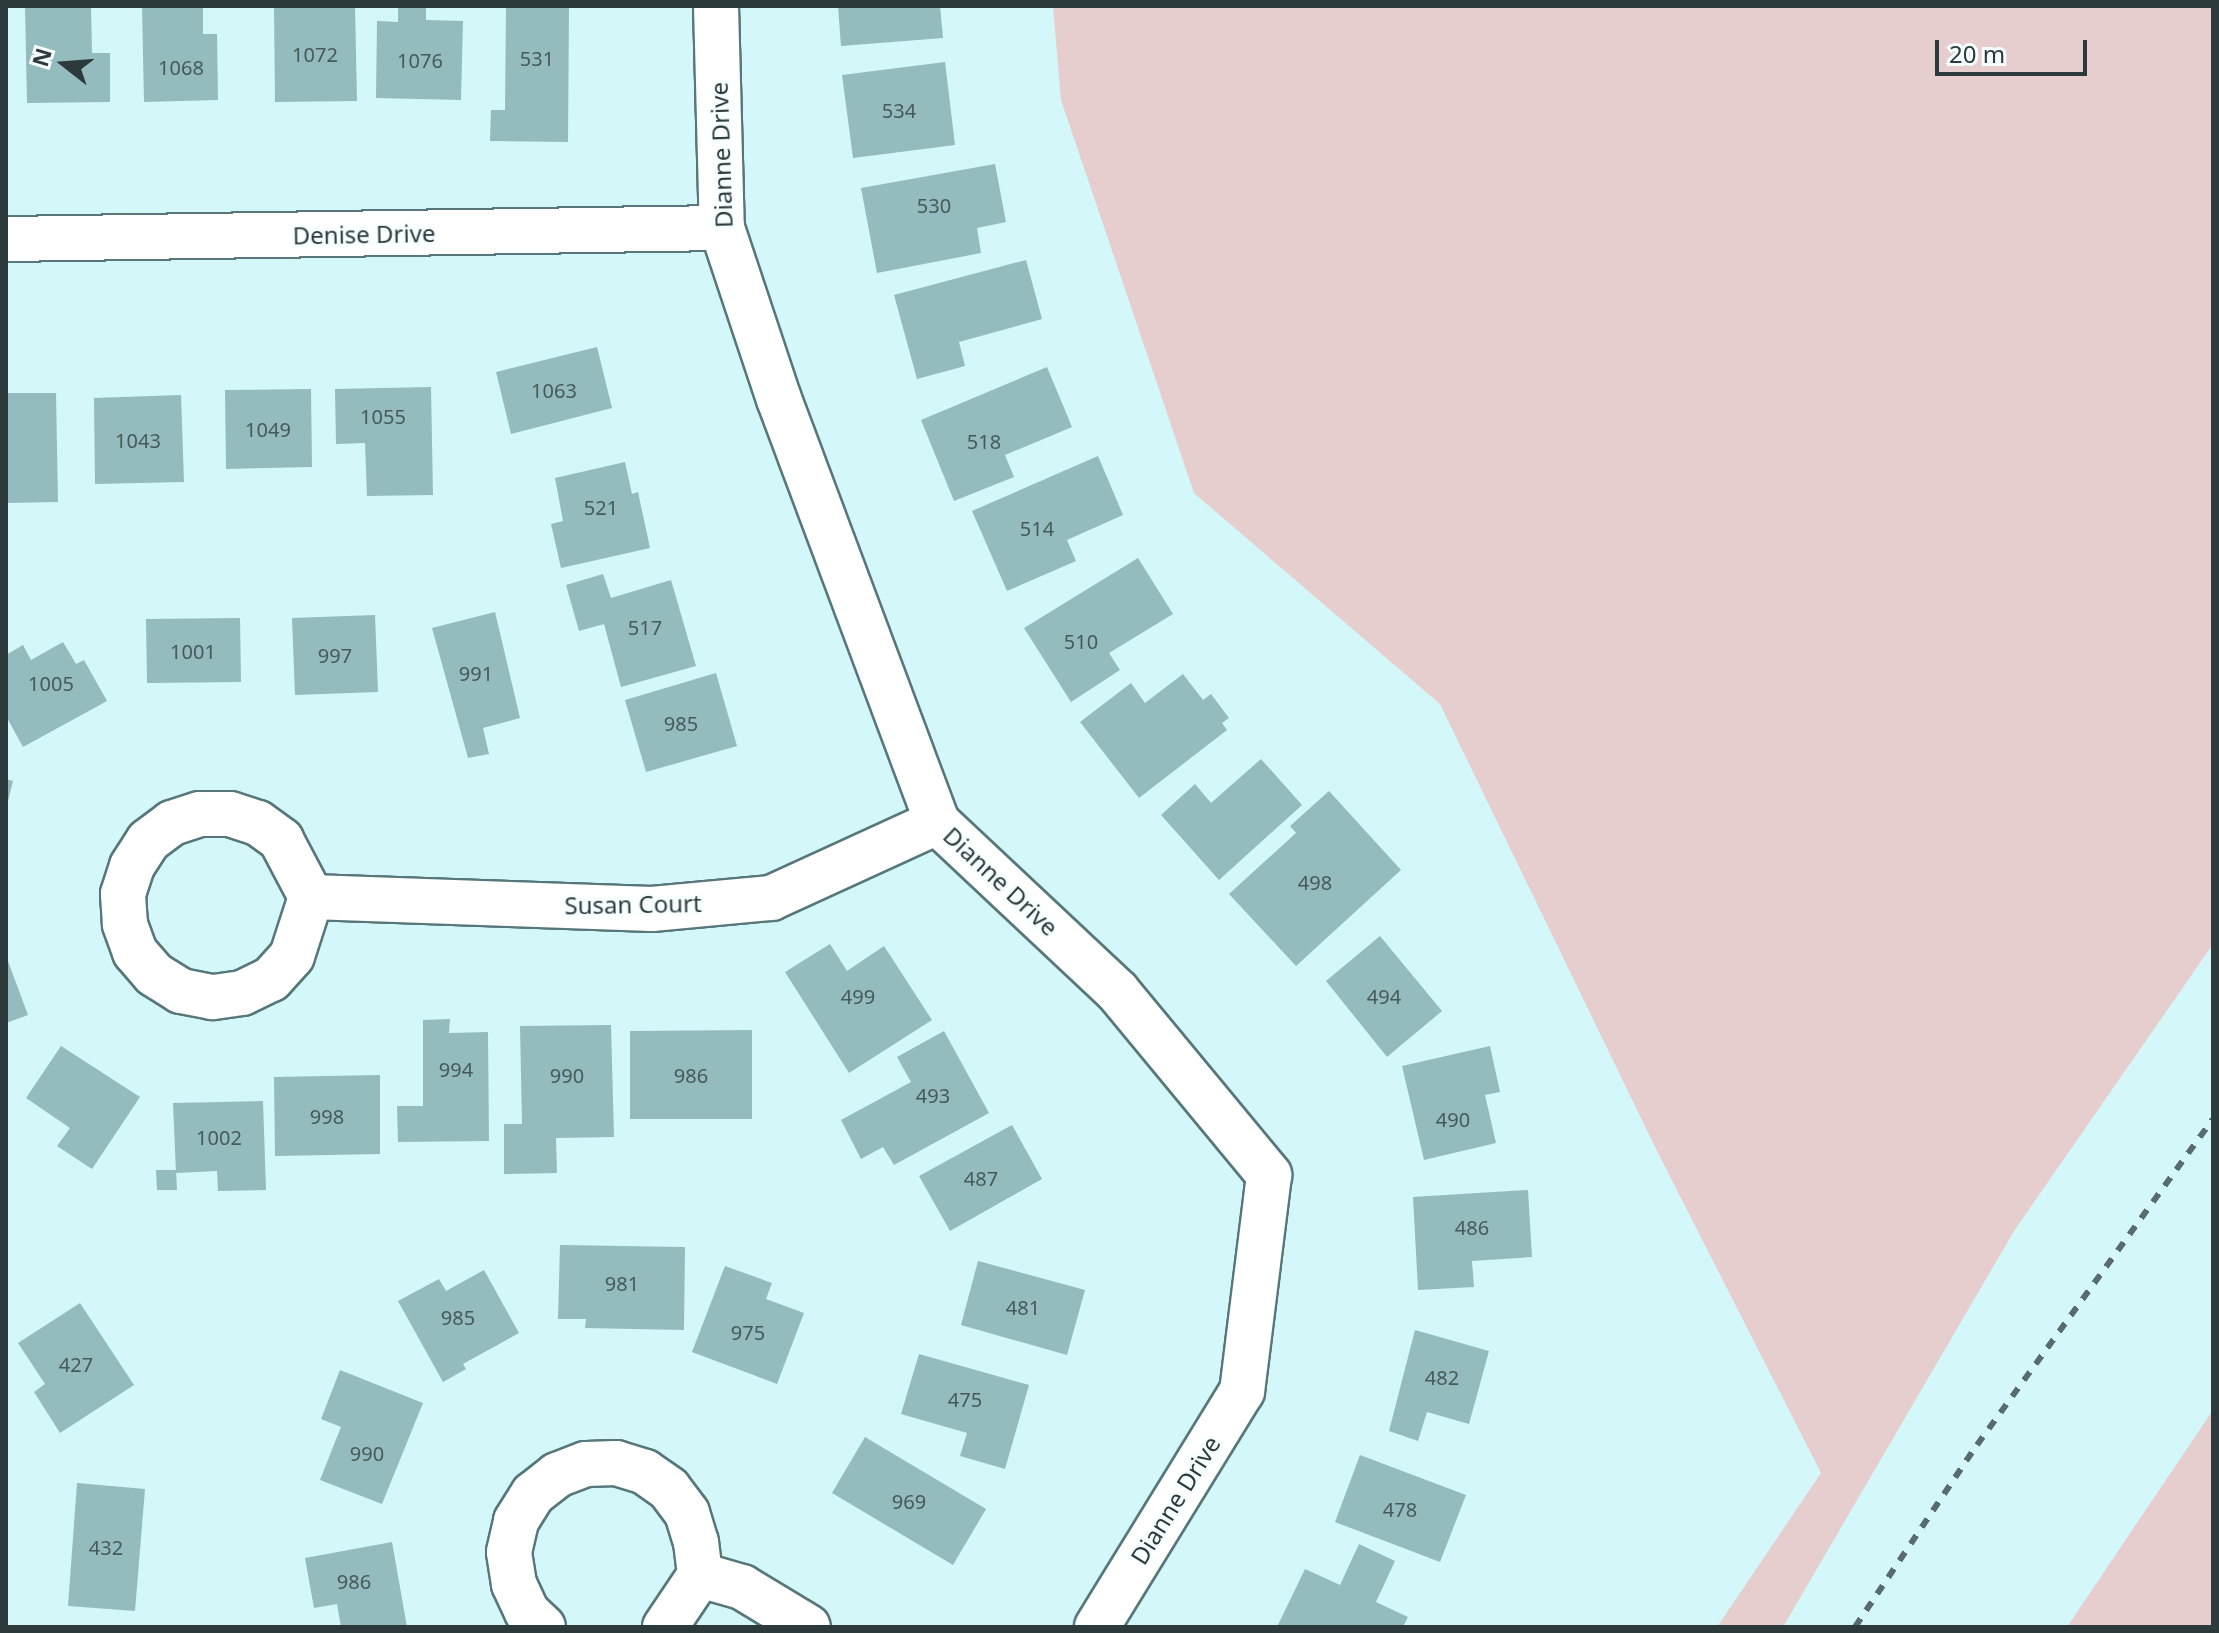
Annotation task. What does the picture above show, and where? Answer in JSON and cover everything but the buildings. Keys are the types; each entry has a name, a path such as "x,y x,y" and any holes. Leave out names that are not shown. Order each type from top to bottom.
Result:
{"street":[{"name":"Dianne Drive","path":"716,6 722,228 779,399 937,822 1117,991 1269,1175 1242,1391 1097,1627"},
{"name":"Denise Drive","path":"6,239 722,228"},
{"path":"200,814 230,814 258,823 281,840 311,897 292,956 271,979 242,993 212,997 181,991 154,974 135,952 125,924 123,894 132,866 148,841 172,823 200,814"},
{"name":"Susan Court","path":"311,897 652,909 771,898 937,822"},
{"path":"543,1627 527,1612 514,1584 509,1552 516,1521 533,1494 557,1475 586,1464 616,1463 645,1472 669,1489 687,1513 700,1575 665,1627"},
{"path":"700,1575 742,1587 808,1627"}],"shaded area":[{"path":"1053,6 2213,6 2213,944 2014,1231 1783,1627 1717,1627 1821,1473 1657,1151 1440,704 1194,493 1061,100"},
{"path":"2213,1410 2213,1627 2067,1627"}],"railway":[{"path":"1855,1627 1977,1445 2213,1119"}]}
